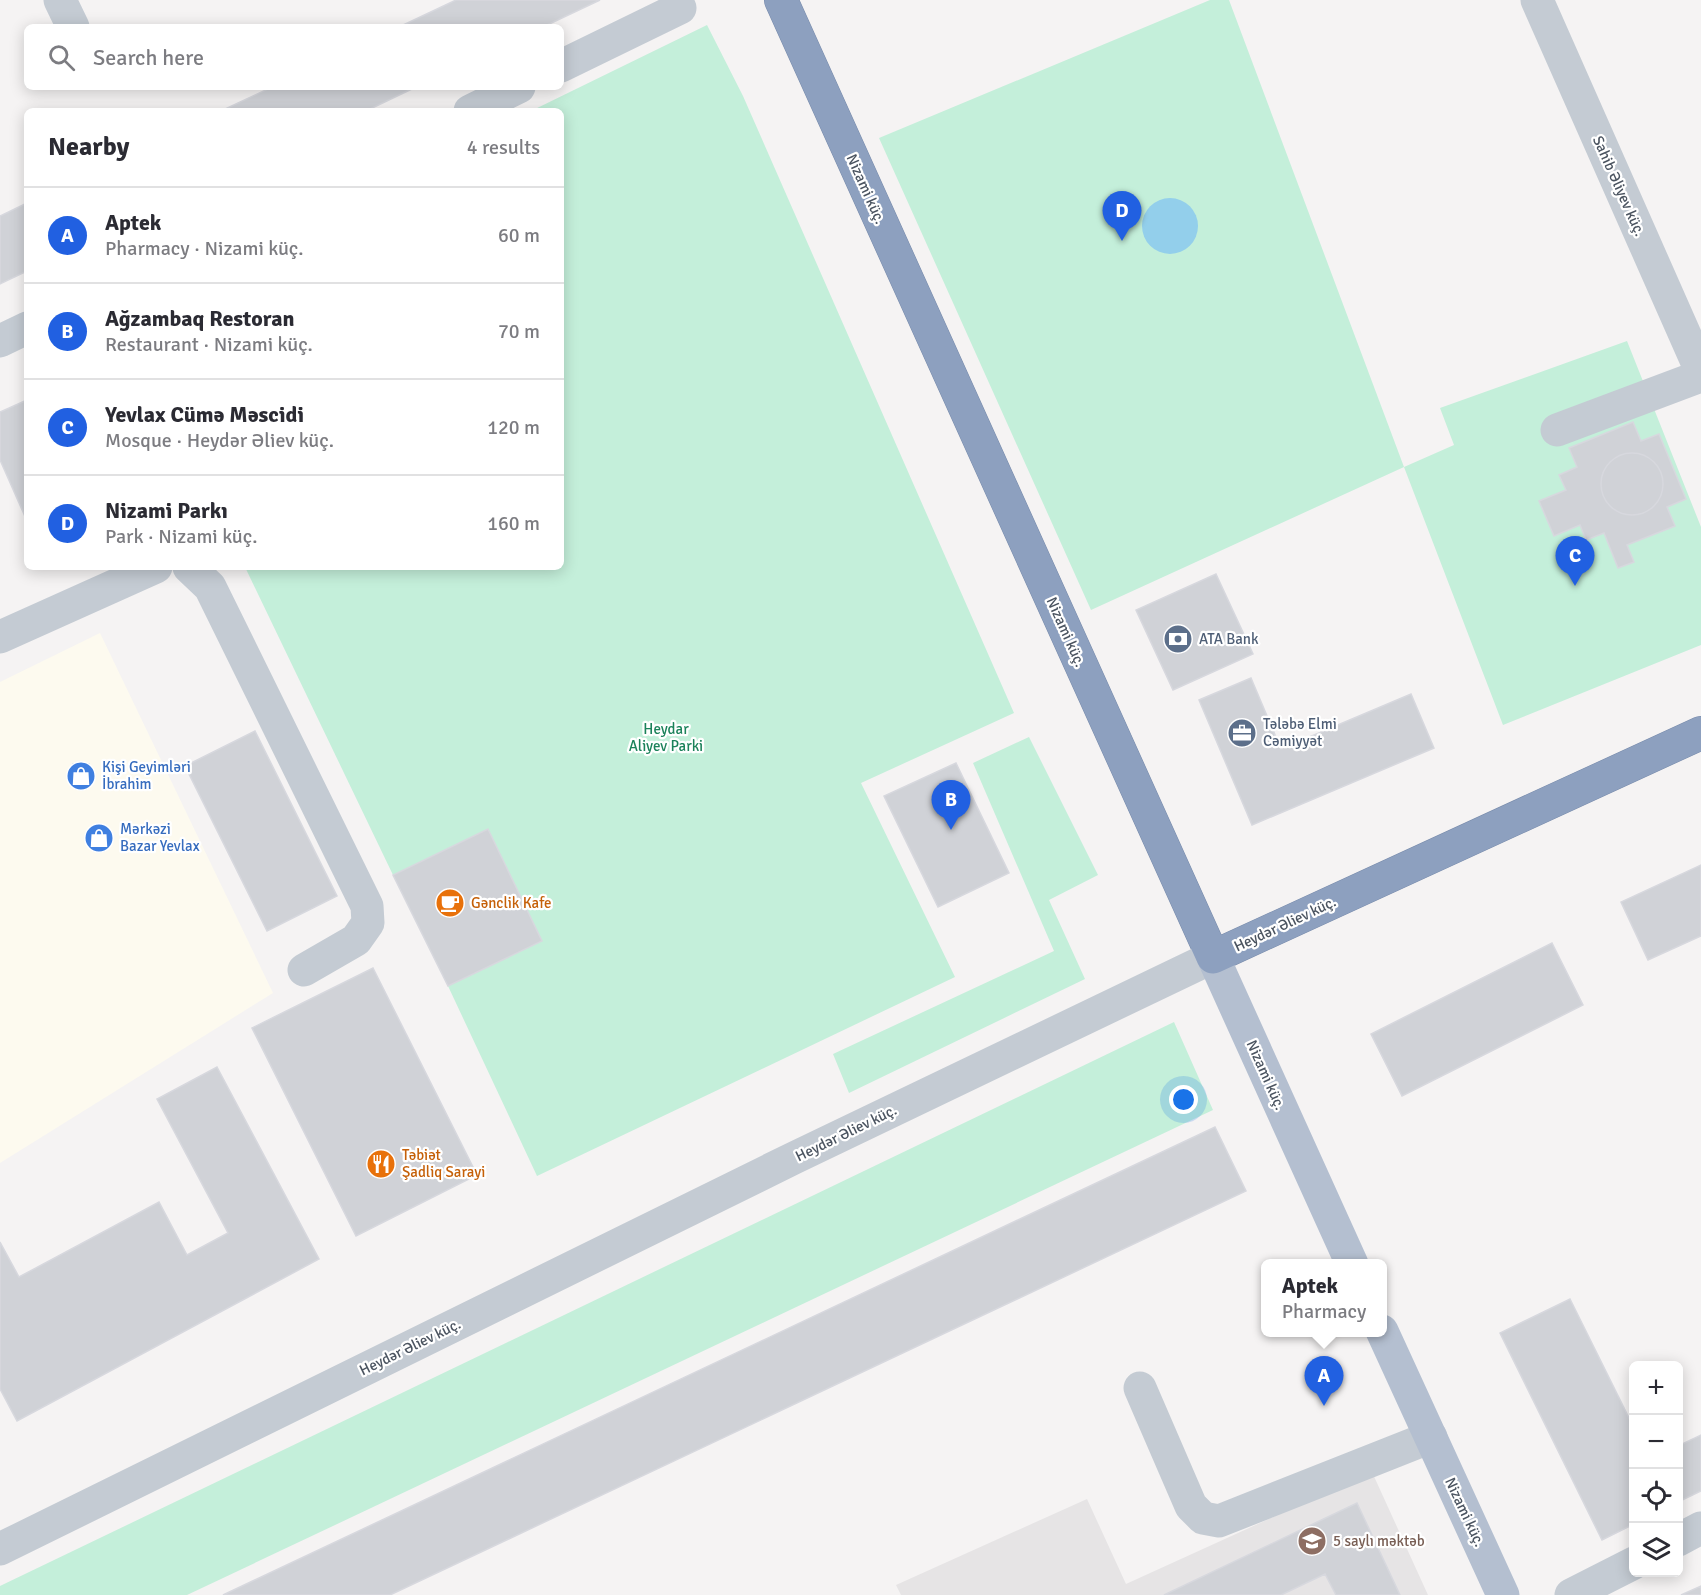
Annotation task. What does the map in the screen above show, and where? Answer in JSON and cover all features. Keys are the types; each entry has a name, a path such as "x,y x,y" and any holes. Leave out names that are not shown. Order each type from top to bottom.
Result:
{"highway":[{"name":"Nizami küç.","path":"781,0 1213,957"},
{"name":"Heydər Əliev küç.","path":"1213,957 1701,733"}],"main road":[{"name":"Nizami küç.","path":"1213,957 1350,1259"},
{"name":"Nizami küç.","path":"1386,1337 1503,1595"}],"street":[{"path":"60,0 72,24"},
{"name":"Sahib Əliyev küç.","path":"1537,0 1701,374"},
{"path":"564,65 680,8"},
{"path":"476,108 513,90"},
{"path":"0,341 24,329"},
{"path":"1557,430 1701,374"},
{"path":"0,637 149,570"},
{"path":"192,570 210,587 367,906 368,923 356,940 303,970"},
{"name":"Heydər Əliev küç.","path":"0,1550 794,1158 1213,957"},
{"path":"1140,1388 1191,1506 1203,1518 1219,1521 1431,1437"},
{"path":"1683,1537 1701,1528"},
{"path":"1571,1595 1629,1566"}],"shaded area":[{"name":"Mərkəzi Bazar Yevlax","path":"100,633 273,993 0,1163 0,682"},
{"name":"5 saylı məktəb","path":"1372,1472 1428,1595 901,1595 896,1585 1087,1499 1126,1584"}],"green space":[{"path":"1210,0 1229,0 1404,467 1091,610 879,138"},
{"name":"Heydar Aliyev Parki","path":"707,25 743,96 1014,713 861,783 955,977 537,1176 448,986 542,941 488,829 393,875 246,570 564,570 564,108 537,108"},
{"path":"1627,341 1701,527 1701,645 1503,725 1404,467 1454,445 1440,408"},
{"path":"1029,737 1098,875 1049,900 1085,979 849,1093 833,1054 1054,951 973,763"},
{"path":"1174,1022 1213,1110 187,1595 0,1595 0,1586"}],"water":[{"path":"1164,198 1176,198 1186,202 1194,210 1198,226 1194,242 1186,250 1176,254 1164,254 1154,250 1146,242 1142,232 1142,220 1146,210 1154,202"}],"building":[{"path":"456,0 600,0 549,24 405,24"},
{"path":"266,90 410,90 372,108 227,108"},
{"path":"24,204 24,272 0,284 0,216"},
{"path":"24,401 24,514 0,460 0,412"},
{"path":"1633,422 1641,441 1659,434 1686,499 1667,507 1675,526 1627,545 1634,562 1618,568 1604,533 1586,540 1580,525 1554,536 1539,501 1566,490 1559,475 1577,467 1569,448"},
{"path":"1626,453 1638,453 1654,462 1661,472 1663,484 1661,496 1654,506 1638,515 1626,515 1615,510 1606,501 1601,490 1601,478 1606,467 1615,458"},
{"path":"1216,574 1253,654 1173,690 1136,610"},
{"path":"1251,678 1281,749 1411,694 1434,748 1252,825 1199,700"},
{"path":"255,731 337,896 267,931 185,766"},
{"path":"956,763 1009,873 938,907 884,796"},
{"path":"488,829 542,941 448,986 393,875"},
{"path":"1701,865 1701,936 1648,960 1621,902"},
{"path":"1552,943 1583,1005 1402,1096 1371,1034"},
{"path":"373,968 477,1175 356,1236 252,1028"},
{"path":"217,1067 319,1259 17,1421 0,1389 0,1242 19,1277 159,1202 187,1255 228,1233 157,1099"},
{"path":"1215,1127 1246,1191 390,1595 223,1595"},
{"path":"1570,1299 1629,1418 1629,1526 1602,1540 1500,1333"},
{"path":"1701,1435 1701,1491 1683,1500 1683,1469 1683,1444"},
{"path":"1357,1503 1400,1595 1336,1595 1325,1574 1281,1595 1164,1595"},
{"path":"1701,1586 1701,1595 1681,1595"}],"place":[{"name":"Nizami Parkı","path":"1122,241"},
{"name":"Yevlax Cümə Məscidi","path":"1575,586"},
{"name":"ATA Bank","path":"1178,639"},
{"name":"Tələbə Elmi Cəmiyyət","path":"1242,733"},
{"name":"Kişi Geyimləri İbrahim","path":"81,776"},
{"name":"Ağzambaq Restoran","path":"951,830"},
{"name":"Mərkəzi Bazar Yevlax","path":"99,838"},
{"name":"Gənclik Kafe","path":"450,903"},
{"name":"Təbiət Şadliq Sarayi","path":"381,1164"},
{"name":"Aptek","path":"1324,1406"},
{"name":"5 saylı məktəb","path":"1312,1541"}]}
